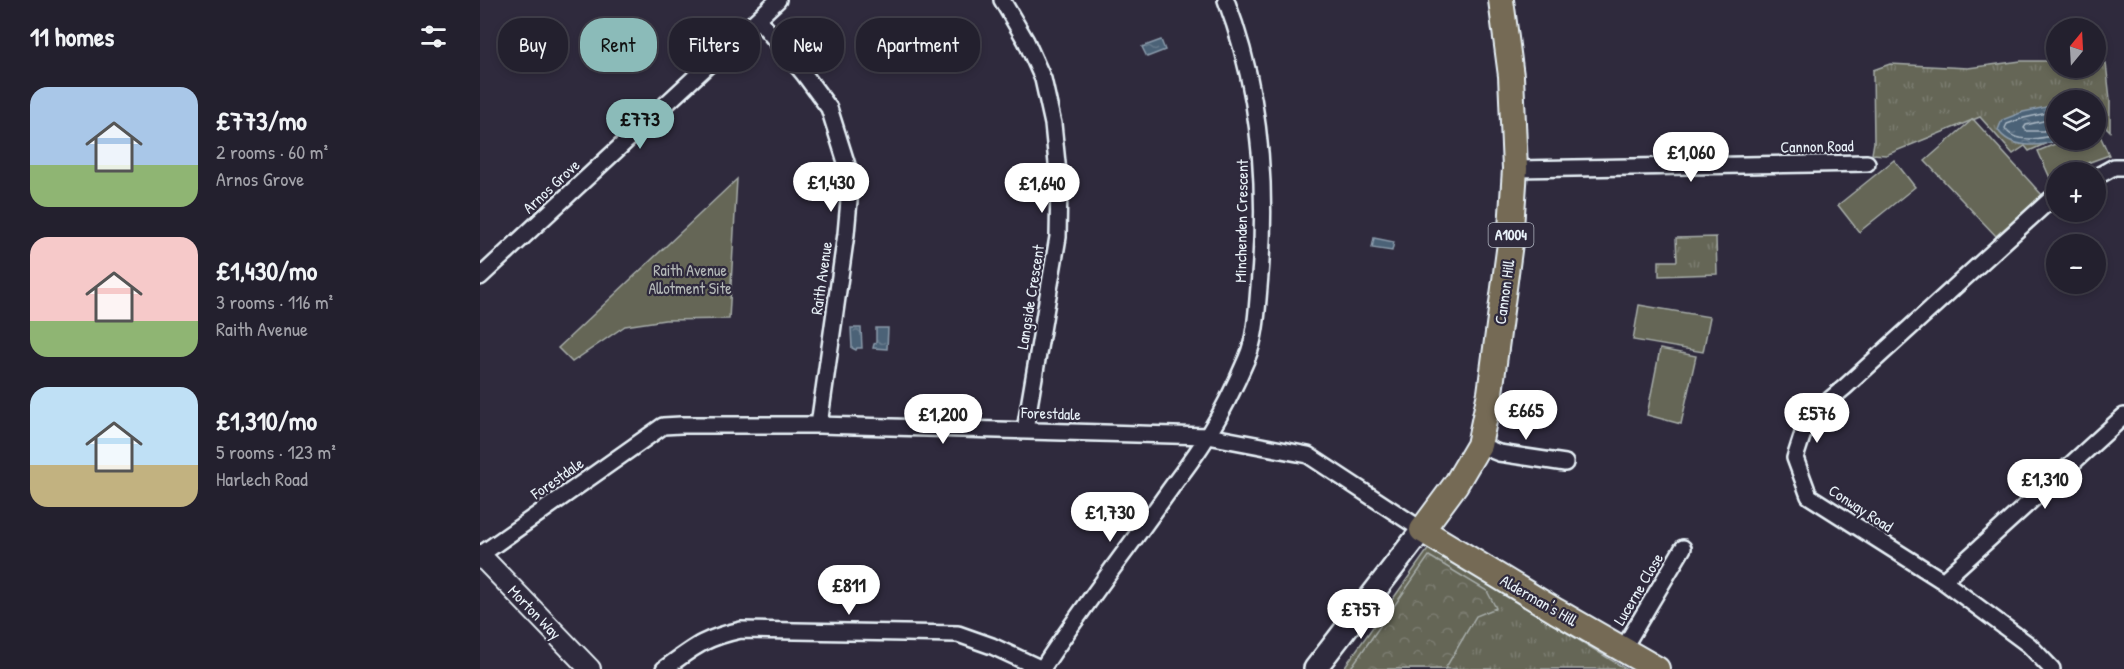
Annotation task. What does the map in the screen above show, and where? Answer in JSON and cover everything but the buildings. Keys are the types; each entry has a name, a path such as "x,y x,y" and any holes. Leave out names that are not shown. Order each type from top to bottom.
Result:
{"main road":[{"name":"Cannon Hill","path":"1422,530 1456,484 1479,445 1490,393 1510,243 1515,169 1511,76 1501,0"},
{"name":"Alderman's Hill","path":"1422,530 1657,669"},
{"path":"1315,669 1422,530"}],"street":[{"name":"Arnos Grove","path":"758,18 778,0"},
{"name":"Langside Crescent","path":"1002,0 1026,41 1043,79 1053,124 1059,183 1058,237 1025,430"},
{"name":"Minchenden Crescent","path":"1042,669 1208,436 1248,356 1256,314 1262,236 1261,163 1257,120 1239,33 1226,0"},
{"name":"Raith Avenue","path":"760,21 829,108 851,178 846,234 819,425"},
{"name":"Arnos Grove","path":"480,277 700,72"},
{"name":"Cannon Road","path":"1515,169 1867,163"},
{"path":"2106,171 2114,167 2124,167"},
{"name":"Conway Road","path":"2046,204 1809,418 1795,458 1809,496 1943,581 2029,645 2052,669"},
{"path":"1943,581 2124,416"},
{"name":"Forestdale","path":"480,555 663,426 681,425 819,425 1208,436 1308,455 1422,530"},
{"path":"1479,445 1499,453 1565,463"},
{"name":"Lucerne Close","path":"1623,649 1683,548"},
{"name":"Morton Way","path":"480,555 590,669"},
{"path":"664,669 700,642 717,635 741,630 958,634 992,646 1042,669"}],"green space":[{"path":"2021,61 2046,61 2046,78 2106,78 2106,63 2110,99 2110,131 2106,127 2106,90 2046,90 2046,143 2029,151 2025,146 2013,154 1980,117 1886,155 1872,154 1874,142 1873,70 1890,64 1968,68"},
{"path":"1973,119 2042,195 1996,236 1925,161"},
{"path":"2046,148 2046,150 2106,149 2109,155 2090,162 2046,162 2046,169 2038,151"},
{"path":"1894,160 1915,187 1859,232 1838,205"},
{"name":"Raith Avenue Allotment Site","path":"737,179 729,319 665,320 625,326 572,362 558,348"},
{"path":"1716,237 1717,274 1659,276 1659,261 1677,261 1676,238"},
{"path":"1639,305 1710,317 1703,352 1633,340"},
{"path":"1660,349 1696,356 1681,424 1647,415"},
{"path":"1429,548 1626,669 1343,669"},
{"path":"1429,556 1487,591 1496,608 1476,616 1445,669 1350,669"}],"water":[{"path":"1161,40 1165,50 1147,57 1142,47"},
{"path":"2046,107 2046,143 2026,145 2010,141 1998,130 2002,120"},
{"path":"1374,238 1394,242 1392,251 1372,248"},
{"path":"851,328 861,328 862,348 856,350 852,348"},
{"path":"876,328 888,328 887,349 873,348 876,343"}]}
